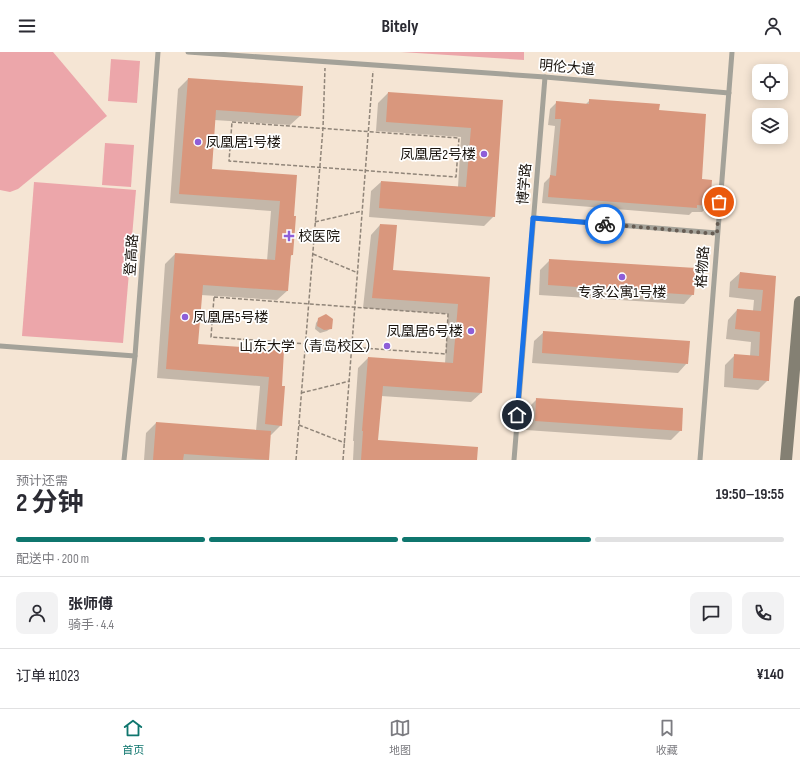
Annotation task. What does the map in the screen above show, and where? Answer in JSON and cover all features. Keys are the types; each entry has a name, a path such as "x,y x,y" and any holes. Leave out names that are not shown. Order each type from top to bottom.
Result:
{"main road":[{"path":"786,460 800,302"}],"lane":[{"name":"登高路","path":"124,460 135,356 158,52"},
{"name":"明伦大道","path":"188,52 545,77 729,93"},
{"name":"格物路","path":"700,460 732,52"},
{"name":"博学路","path":"514,460 545,77"},
{"path":"533,218 717,234"},
{"path":"0,346 135,356"}],"path":[{"path":"296,460 323,128 325,62"},
{"path":"343,460 373,65"},
{"path":"232,122 323,128 459,138 456,177 229,161 232,122"},
{"path":"315,222 363,211"},
{"path":"313,254 358,273"},
{"path":"214,297 309,304 448,314 446,354 211,337 214,297"},
{"path":"302,394 350,381"},
{"path":"299,424 345,443"}],"shaded area":[{"path":"0,52 53,52 107,116 18,189 10,192 0,190"},
{"path":"401,52 524,52 524,60"},
{"path":"111,59 140,61 137,103 108,101"},
{"path":"105,143 134,145 131,187 102,185"},
{"path":"34,182 136,190 123,343 22,336"}],"building":[{"path":"188,78 303,86 301,116 216,110 212,169 297,175 293,255 291,255 288,291 203,285 198,344 284,350 282,386 285,386 282,426 265,424 269,377 166,369 175,253 275,260 280,201 179,194"},
{"name":"凤凰居2号楼","path":"388,92 503,100 495,217 379,208 381,181 466,187 471,128 386,122"},
{"path":"589,99 660,104 659,110 706,114 702,179 712,180 710,206 697,205 697,208 548,197 550,175 556,176 561,119 555,119 556,101 589,104"},
{"name":"凤凰居6号楼","path":"380,224 397,225 393,270 490,277 482,393 383,386 378,440 478,447 477,460 361,460 368,357 453,363 458,304 372,298"},
{"name":"专家公寓1号楼","path":"549,259 696,268 694,295 548,285"},
{"path":"740,272 776,276 769,381 733,378 734,354 759,356 760,332 735,329 737,309 761,311 763,290 738,288"},
{"path":"326,314 333,319 332,329 324,330 317,326 318,318"},
{"path":"543,331 690,341 688,364 542,353"},
{"path":"536,398 683,408 682,431 535,421"},
{"path":"156,422 271,431 269,460 184,454 183,460 153,460"}],"way so far":[{"path":"605,224 717,234 719,202"}],"place":[{"name":"凤凰居1号楼","path":"198,142"},
{"name":"凤凰居2号楼","path":"484,154"},
{"name":"校医院","path":"289,236"},
{"name":"专家公寓1号楼","path":"622,277"},
{"name":"凤凰居5号楼","path":"185,317"},
{"name":"凤凰居6号楼","path":"471,331"},
{"name":"山东大学（青岛校区）","path":"387,346"}],"route":[{"path":"517,415 533,218 605,224"}]}
